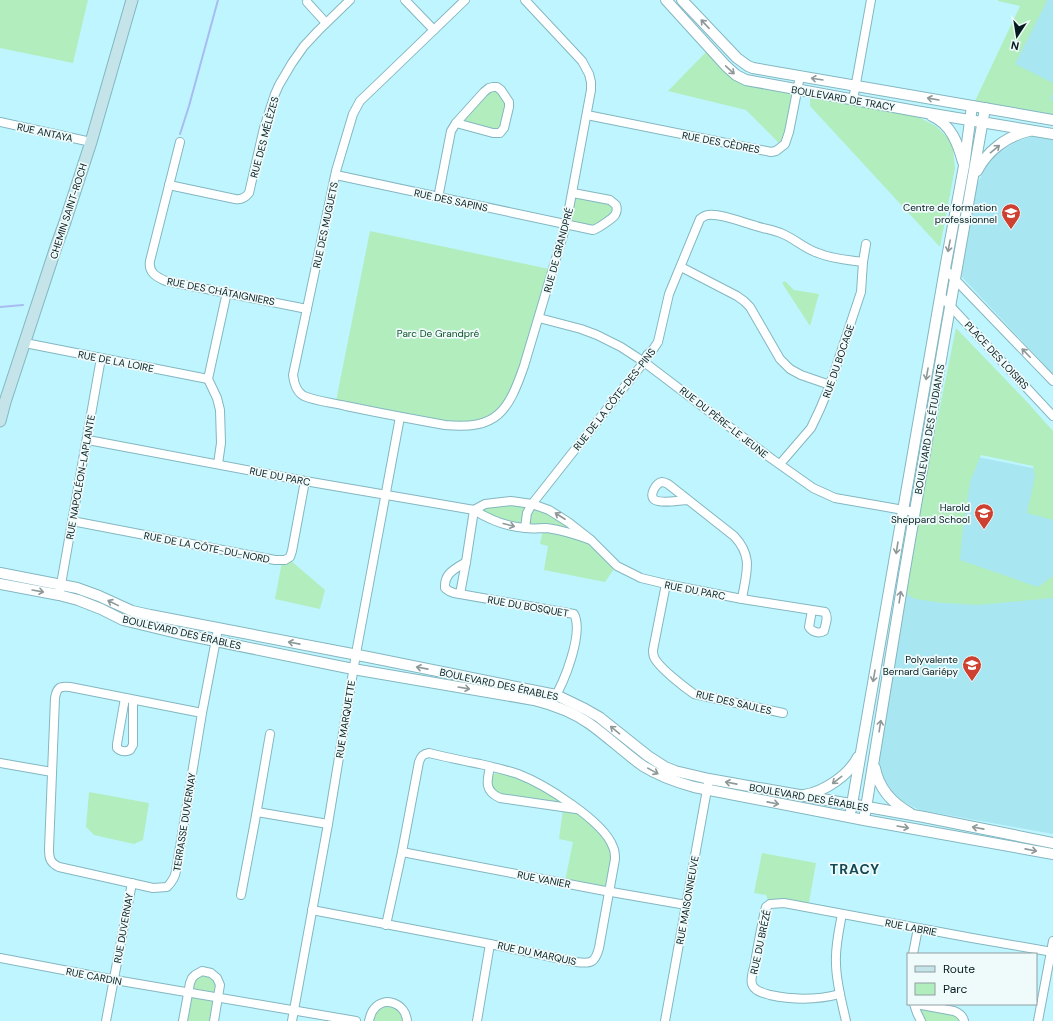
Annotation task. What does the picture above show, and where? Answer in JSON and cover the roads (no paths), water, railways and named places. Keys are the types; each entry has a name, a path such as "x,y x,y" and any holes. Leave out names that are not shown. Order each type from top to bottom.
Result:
{"main road":[{"name":"CHEMIN SAINT-ROCH","path":"0,421 3,402 25,343 65,222 132,0"}],"street":[{"name":"RUE DES MÉLÈZES","path":"169,185 239,200 247,196 259,154 264,128 279,85 298,54 313,35 350,0"},
{"path":"405,0 434,30"},
{"name":"RUE DES MUGUETS","path":"400,417 322,401 304,395 294,384 293,375 336,175 342,149 353,114 360,101 465,0"},
{"name":"RUE DE GRANDPRÉ","path":"400,417 445,425 466,426 487,422 499,414 509,403 518,385 539,318 566,225 587,115 591,82 586,67 582,61 525,0"},
{"name":"BOULEVARD DE TRACY","path":"682,0 743,63 748,66 761,70 1053,120"},
{"path":"853,100 871,0"},
{"name":"BOULEVARD DE TRACY","path":"670,1 726,66 736,75 752,82 1053,134"},
{"path":"307,2 326,23"},
{"name":"RUE DES CÈDRES","path":"587,115 771,152 776,151 785,144 789,132 800,76"},
{"path":"438,198 451,131 456,123 489,88 497,87 501,90 509,102 504,128 500,133 493,133 456,123"},
{"name":"BOULEVARD DES ÉTUDIANTS","path":"850,818 940,295 964,166 972,106"},
{"name":"BOULEVARD DES ÉTUDIANTS","path":"864,820 950,306 986,108"},
{"path":"921,112 935,117 944,123 949,129 958,145 964,166"},
{"name":"RUE ANTAYA","path":"0,122 90,142"},
{"path":"973,181 983,160 995,148 1017,135 1032,131"},
{"name":"RUE DES CHÂTAIGNIERS","path":"180,142 150,261 150,269 152,273 166,281 307,309"},
{"name":"RUE DES SAPINS","path":"336,175 593,230 597,229 615,215 617,209 616,205 610,200 572,193"},
{"name":"RUE DE LA CÔTE-DES-PINS","path":"525,528 527,513 532,504 644,362 647,355 652,351 658,342 667,300 700,219 709,214 767,228 784,234 808,249 822,255 863,262"},
{"name":"RUE DU BOCAGE","path":"780,464 811,428 830,385 860,292 866,244"},
{"path":"681,267 744,300 780,359 790,369 801,376 830,385"},
{"path":"945,269 1053,381"},
{"path":"218,464 221,443 220,410 217,398 208,379 227,292"},
{"name":"PLACE DES LOISIRS","path":"940,295 1053,416"},
{"name":"RUE DU PÈRE-LE JEUNE","path":"539,318 581,329 621,347 644,362 813,488 835,498 915,512"},
{"name":"RUE DE LA LOIRE","path":"25,343 208,379"},
{"name":"RUE NAPOLÉON-LAPLANTE","path":"59,595 88,440 101,358"},
{"name":"RUE MARQUETTE","path":"292,1021 328,824 384,495 400,417"},
{"name":"RUE DU PARC","path":"88,440 305,481 474,510 483,516 513,526 558,530 591,540"},
{"name":"RUE DE LA CÔTE-DU-NORD","path":"72,521 275,560 285,560 290,557 292,551 305,481"},
{"path":"688,500 734,536 745,550 747,555 747,567 742,599"},
{"name":"RUE DU PARC","path":"474,510 485,504 511,501 532,504 549,510 577,528 617,566 633,575 666,584 742,599 812,610"},
{"path":"460,594 474,510"},
{"name":"RUE DU BOSQUET","path":"466,562 447,576 445,588 449,591 574,614 576,619 576,630 572,654 564,679 551,704"},
{"name":"BOULEVARD DES ÉRABLES","path":"0,573 77,588 132,611 556,695 599,717 648,756 665,767 675,771 709,779 866,808 924,817 1053,843"},
{"name":"BOULEVARD DES ÉRABLES","path":"0,584 78,600 123,620 181,634 354,669 551,704 589,724 643,766 655,773 676,782 707,790 850,818 1053,854"},
{"name":"RUE DES SAULES","path":"666,584 653,650 653,654 660,665 694,694 783,713"},
{"name":"TERRASSE DUVERNAY","path":"202,713 70,687 59,688 56,692 55,698 49,854 51,862 54,865 153,888 167,887 175,877 202,713 218,629"},
{"path":"129,699 133,745 130,750 125,752 117,748 117,744 129,699"},
{"path":"241,895 270,734"},
{"path":"797,795 819,791 834,783 851,767 861,750"},
{"name":"RUE DU MARQUIS","path":"312,910 386,925 490,944 576,962 591,962 595,958 599,948 615,859 613,846 606,834 595,822 540,784 528,778 516,773 425,754 419,762 386,925"},
{"path":"0,763 52,772"},
{"path":"874,764 878,781 888,796 911,814 924,817"},
{"name":"RUE DU MARQUIS","path":"490,767 487,785 488,789 500,798 579,810"},
{"name":"RUE MAISONNEUVE","path":"665,1021 709,779"},
{"path":"257,812 328,824"},
{"name":"RUE VANIER","path":"402,852 608,892 686,905"},
{"name":"RUE DUVERNAY","path":"106,1021 132,883"},
{"name":"RUE LABRIE","path":"770,904 784,903 1052,952"},
{"name":"RUE DU BRÉZÉ","path":"770,904 766,907 757,949 752,979 754,988 765,994 791,999 811,999 840,994"},
{"path":"842,914 838,937 836,965 846,1021"},
{"path":"913,953 918,928"},
{"path":"1038,1021 1053,941"},
{"path":"477,1021 490,944"},
{"name":"RUE CARDIN","path":"0,958 114,980 356,1021"},
{"path":"183,1021 192,978 202,971 214,974 220,982 219,998 214,1021"},
{"path":"369,1021 375,1008 384,1002 389,1002 401,1008 406,1015 407,1021"},
{"path":"915,1005 921,1021"},
{"path":"922,1005 954,1010 963,1017 964,1021"}],"waterway":[{"path":"180,134 218,0"},
{"path":"0,307 23,305"}],"place":[{"name":"Centre de formation professionnel","path":"1011,230"},
{"name":"Harold Sheppard School","path":"984,530"},
{"name":"Polyvalente Bernard Gariépy","path":"972,682"}],"district":[{"name":"TRACY","path":"855,869"}],"park label":[{"name":"Parc De Grandpré","path":"438,333"}]}
